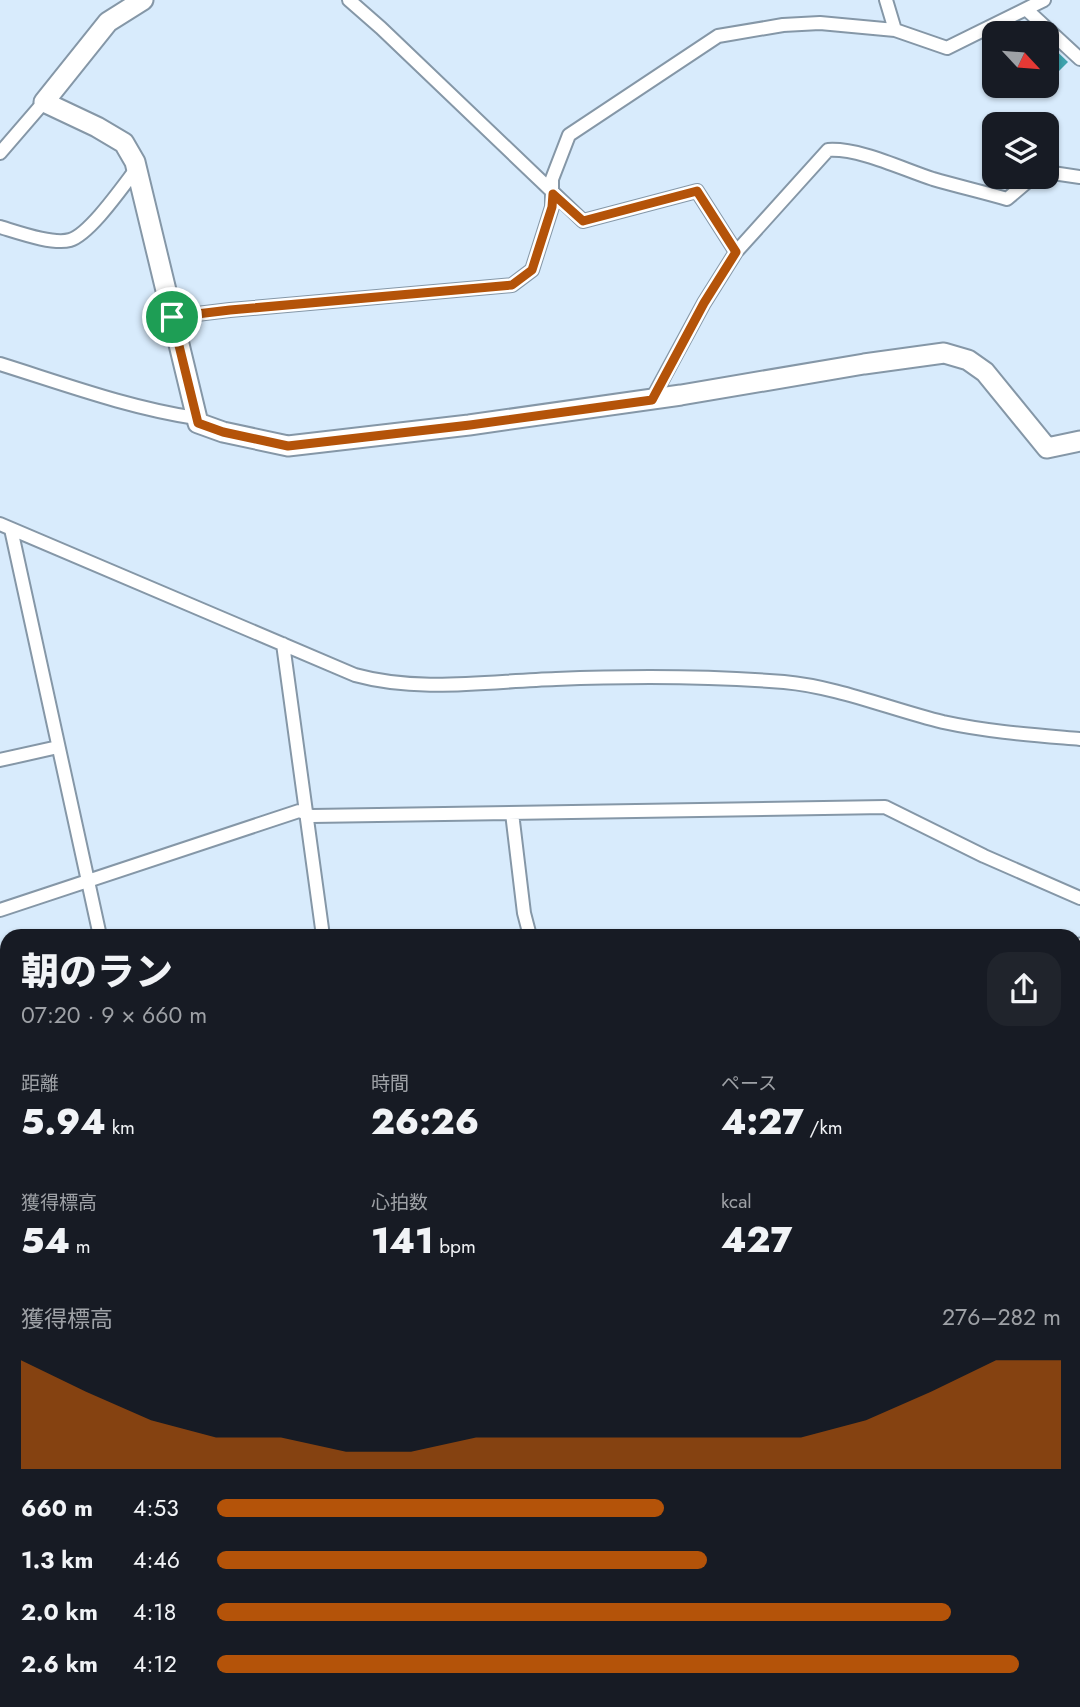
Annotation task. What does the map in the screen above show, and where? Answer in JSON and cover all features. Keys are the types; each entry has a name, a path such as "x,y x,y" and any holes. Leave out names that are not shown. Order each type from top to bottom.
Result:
{"street":[{"path":"0,153 108,22 143,0"},
{"path":"349,0 583,221 697,191 736,252"},
{"path":"886,0 895,30"},
{"path":"172,317 512,285 532,270 552,207 552,179 569,135 718,36 783,25 820,23 895,30 947,48 1044,0"},
{"path":"1027,10 1080,59"},
{"path":"44,102 124,143 137,169 196,418 198,423 223,432 288,446 652,400 944,353 968,360 985,372 1047,448 1080,441"},
{"path":"652,400 704,303 736,252 828,150 863,155 937,180 1007,199 1019,189"},
{"path":"0,227 58,241 69,240 81,234 137,169"},
{"path":"1059,174 1080,177"},
{"path":"0,363 102,397 196,418"},
{"path":"6,527 355,675 376,681 436,685 676,676 786,683 822,688 942,721 995,732 1080,738"},
{"path":"6,527 98,929"},
{"path":"283,644 322,929"},
{"path":"0,760 58,747"},
{"path":"0,910 299,811 313,816 885,807 984,856 1080,898"},
{"path":"512,813 528,929"}],"water":[{"path":"1059,53 1068,62 1059,71"}],"route":[{"path":"697,191 736,252 704,303 652,400 288,446 223,432 198,423 172,317 512,285 532,270 552,207 553,194 583,221 697,191"}]}
